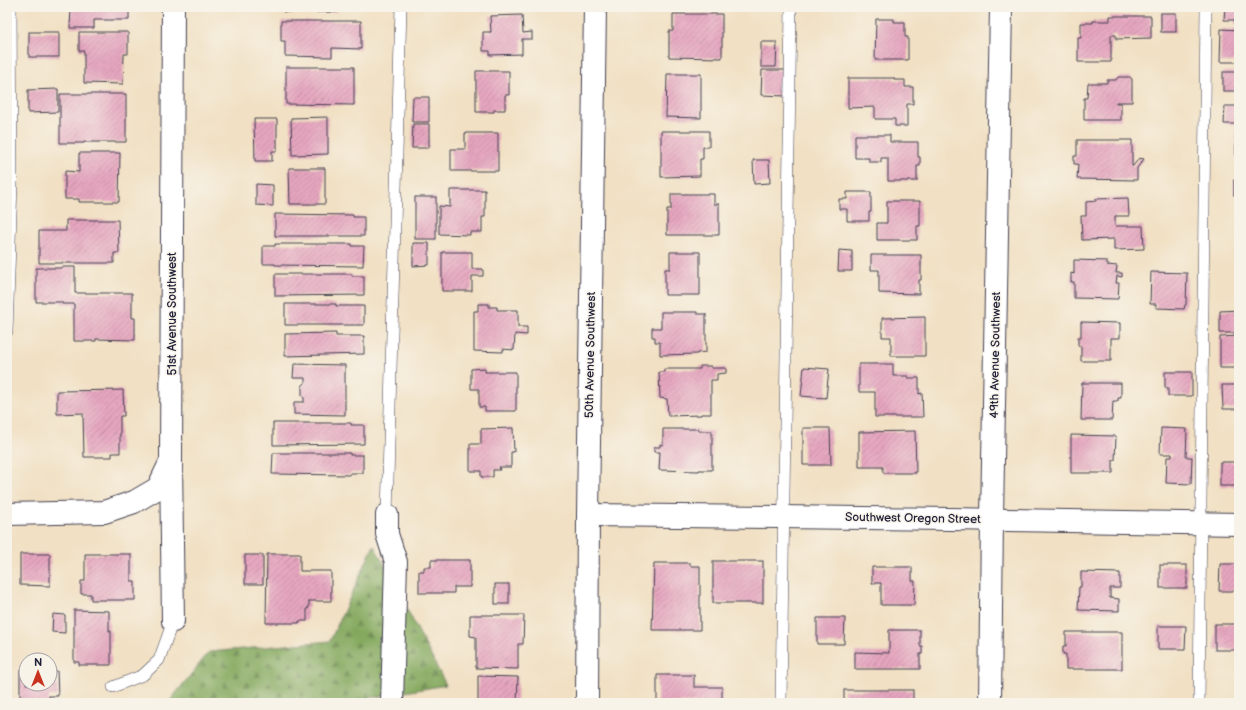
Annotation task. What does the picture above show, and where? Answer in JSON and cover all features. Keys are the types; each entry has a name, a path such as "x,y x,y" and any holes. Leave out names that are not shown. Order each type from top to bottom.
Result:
{"street":[{"name":"51st Avenue Southwest","path":"173,7 171,460 173,621"},
{"name":"50th Avenue Southwest","path":"586,703 595,7"},
{"name":"49th Avenue Southwest","path":"990,703 1001,7"},
{"path":"7,514 104,512 134,502 158,488 171,460"},
{"path":"387,515 388,534 396,562 392,703"},
{"name":"Southwest Oregon Street","path":"588,515 992,519 1239,524"}],"lane":[{"path":"7,331 12,183 11,7"},
{"path":"387,515 401,7"},
{"path":"781,703 791,7"},
{"path":"1199,703 1206,7"},
{"path":"113,687 142,675 159,660 173,621"}],"green space":[{"path":"374,545 446,685 341,703 168,703 209,652 330,641"}],"building":[{"path":"71,7 129,7 129,20 94,20 94,28 70,28"},
{"path":"284,7 337,7 337,12 284,12"},
{"path":"1225,7 1239,7 1239,24 1235,24 1235,20 1224,20"},
{"path":"1161,13 1176,13 1176,32 1161,32"},
{"path":"673,14 722,14 722,58 669,57 669,31 673,31"},
{"path":"522,15 523,33 532,32 532,39 522,39 522,54 490,55 490,51 483,51 483,32 491,32 490,16"},
{"path":"1110,16 1151,16 1151,38 1116,39 1116,35 1111,35 1111,62 1078,62 1078,38 1081,38 1081,23 1110,21"},
{"path":"876,19 894,19 894,22 905,22 905,37 908,37 908,60 875,60"},
{"path":"281,21 361,21 361,49 332,48 332,57 285,56 285,41 281,41"},
{"path":"1221,29 1239,30 1239,62 1220,62"},
{"path":"29,32 59,32 59,57 29,57"},
{"path":"79,32 128,32 128,54 124,54 123,84 84,83 84,51 79,51"},
{"path":"761,42 777,42 776,67 761,67"},
{"path":"286,67 354,67 354,105 286,104"},
{"path":"762,70 786,70 786,96 761,95"},
{"path":"476,71 509,71 509,95 505,95 505,110 494,110 494,112 476,112"},
{"path":"1223,72 1239,72 1239,91 1223,91"},
{"path":"667,74 701,74 701,118 666,117"},
{"path":"1118,77 1130,77 1132,79 1132,102 1116,102 1121,103 1121,120 1084,120 1084,98 1087,98 1088,83 1107,83 1107,80 1116,80"},
{"path":"848,78 894,78 894,80 905,80 905,87 913,87 913,104 907,104 907,126 895,126 895,119 875,119 875,107 848,108"},
{"path":"58,89 58,112 28,113 28,90"},
{"path":"60,94 126,94 126,142 60,143"},
{"path":"413,97 429,97 429,122 412,122"},
{"path":"1225,106 1239,106 1239,124 1224,124"},
{"path":"328,117 328,154 292,155 291,118"},
{"path":"254,119 277,119 277,151 272,151 272,161 255,161"},
{"path":"413,124 429,124 429,148 412,148"},
{"path":"1236,126 1239,126 1239,158 1236,158"},
{"path":"661,131 709,131 709,147 703,147 703,159 700,159 700,176 661,177"},
{"path":"465,133 498,133 498,171 451,171 451,149 465,149"},
{"path":"855,135 890,135 890,142 918,142 918,157 920,157 920,166 917,166 917,181 888,181 888,158 881,158 881,162 869,162 869,158 855,158"},
{"path":"1077,140 1132,140 1132,166 1139,158 1144,159 1137,168 1137,180 1077,179 1078,164 1074,164 1074,156 1077,156"},
{"path":"79,153 120,153 119,202 79,202 79,199 65,199 65,171 79,172"},
{"path":"753,160 769,160 770,183 754,184"},
{"path":"289,168 325,168 325,204 290,204"},
{"path":"1234,180 1239,180 1239,195 1234,195"},
{"path":"256,184 273,185 273,206 256,205"},
{"path":"450,190 485,190 485,217 482,217 482,232 470,232 470,235 439,234 439,206 450,207"},
{"path":"847,192 871,192 871,212 869,212 869,221 847,221 847,209 839,209 839,199 847,199"},
{"path":"671,194 714,194 714,204 719,204 719,235 667,235 667,209 671,209"},
{"path":"415,197 436,197 436,239 415,239"},
{"path":"1128,198 1129,216 1115,216 1115,226 1143,226 1144,249 1114,250 1114,239 1082,240 1081,216 1086,216 1086,202 1096,201 1096,199"},
{"path":"887,201 920,201 920,226 917,226 917,240 877,240 877,223 887,223"},
{"path":"275,214 353,215 353,217 364,217 364,236 275,236"},
{"path":"66,220 118,220 119,253 114,253 114,263 39,263 39,231 66,231"},
{"path":"413,243 429,243 429,265 413,266"},
{"path":"275,244 352,244 352,246 364,246 363,266 263,264 263,246 275,246"},
{"path":"839,250 852,251 852,271 838,271"},
{"path":"442,252 472,252 472,269 483,269 483,276 472,276 472,291 442,291"},
{"path":"670,252 700,252 700,295 665,295 665,269 670,269"},
{"path":"871,255 921,255 921,280 919,280 919,294 879,293 879,270 871,270"},
{"path":"1074,260 1107,261 1107,265 1117,266 1116,273 1122,273 1122,277 1117,276 1116,283 1119,283 1118,299 1074,298 1074,282 1071,282 1071,273 1074,274"},
{"path":"75,267 75,293 132,293 132,318 135,318 135,340 96,339 96,341 74,341 74,304 62,304 62,302 36,302 36,268"},
{"path":"1151,272 1187,273 1186,305 1184,309 1156,308 1156,304 1150,304"},
{"path":"275,274 352,274 352,276 364,276 364,295 275,296"},
{"path":"285,304 336,304 336,306 364,306 364,325 285,325"},
{"path":"478,304 489,304 489,307 497,307 497,310 518,310 518,327 527,327 527,335 515,334 514,350 503,349 503,352 474,351 474,311 478,311"},
{"path":"1239,310 1239,333 1220,333 1220,311"},
{"path":"661,312 697,312 697,314 706,314 706,352 697,354 660,355 660,342 655,342 655,337 652,337 652,328 661,328"},
{"path":"925,317 925,356 891,356 891,337 882,337 882,318"},
{"path":"1081,322 1120,323 1120,338 1111,338 1111,361 1081,361 1081,346 1078,346 1078,337 1081,337"},
{"path":"336,333 336,336 364,336 364,354 285,356 285,334"},
{"path":"1239,336 1239,368 1220,368 1220,337"},
{"path":"294,364 345,365 345,415 294,414 294,402 304,402 302,386 305,383 305,378 293,378"},
{"path":"859,364 893,364 893,376 919,378 919,394 922,393 923,417 875,417 875,392 859,392"},
{"path":"700,366 726,368 726,373 717,374 717,380 711,380 711,414 668,416 667,399 660,398 659,372 664,372 664,369 700,369"},
{"path":"804,367 829,369 826,398 801,396"},
{"path":"485,368 485,372 516,372 516,411 485,411 485,407 479,407 479,389 471,389 471,369"},
{"path":"1165,372 1192,372 1192,396 1168,396 1168,388 1165,388"},
{"path":"1082,383 1121,383 1121,398 1118,398 1118,401 1113,401 1112,420 1081,420"},
{"path":"1222,385 1239,385 1239,409 1223,409"},
{"path":"123,390 124,416 120,416 120,453 112,453 112,457 84,457 83,413 57,414 57,391"},
{"path":"273,423 351,423 351,425 364,425 364,444 273,445"},
{"path":"513,428 514,452 511,452 511,467 499,467 500,470 493,470 493,477 481,477 481,471 470,471 470,444 481,444 481,429"},
{"path":"803,428 830,428 831,465 803,465"},
{"path":"1161,428 1187,429 1186,457 1192,457 1191,484 1166,483 1167,457 1172,457 1172,454 1160,454"},
{"path":"663,429 699,429 699,431 712,431 712,470 659,470 660,452 654,452 654,447 660,447 660,444 663,445"},
{"path":"915,431 916,473 883,473 883,467 859,467 859,432"},
{"path":"1071,435 1116,436 1113,473 1071,473"},
{"path":"273,453 350,453 350,455 363,455 363,473 350,473 350,475 272,474"},
{"path":"1220,462 1239,462 1239,486 1220,486"},
{"path":"20,554 50,554 50,586 20,585"},
{"path":"85,554 131,554 131,581 135,581 135,600 91,600 91,594 81,594 81,581 85,581"},
{"path":"267,554 300,554 300,571 331,571 331,601 309,601 309,608 307,608 307,621 299,621 299,623 266,623"},
{"path":"245,555 263,555 263,584 245,584"},
{"path":"431,560 470,560 470,587 454,587 454,593 419,593 419,571 424,571 424,567 431,567"},
{"path":"713,561 763,561 763,603 713,603"},
{"path":"654,563 690,563 690,566 700,566 700,630 652,630"},
{"path":"1220,564 1239,564 1239,591 1219,591"},
{"path":"1160,565 1187,565 1187,588 1160,588"},
{"path":"872,567 912,567 912,581 915,581 914,605 881,605 881,583 872,583"},
{"path":"1081,572 1120,573 1120,588 1110,588 1110,598 1119,599 1119,611 1078,610"},
{"path":"495,584 509,584 509,604 495,604"},
{"path":"74,610 109,611 109,631 111,631 111,665 79,665 79,662 74,662"},
{"path":"53,614 65,615 65,633 52,632"},
{"path":"470,615 524,615 523,644 518,644 518,669 476,668 476,637 470,636"},
{"path":"817,618 845,618 844,644 817,644"},
{"path":"1215,624 1239,624 1239,650 1215,650"},
{"path":"1158,626 1186,626 1185,649 1158,649"},
{"path":"889,630 920,630 920,646 922,646 922,654 920,654 920,669 855,669 855,652 889,653"},
{"path":"1066,632 1122,632 1122,669 1066,669 1066,654 1063,654 1063,646 1066,646"},
{"path":"657,675 694,675 694,687 722,687 722,703 657,703"},
{"path":"478,676 518,677 517,703 478,703"},
{"path":"844,690 913,690 913,703 844,703"},
{"path":"20,692 58,692 58,696 49,696 49,703 20,703"}]}
